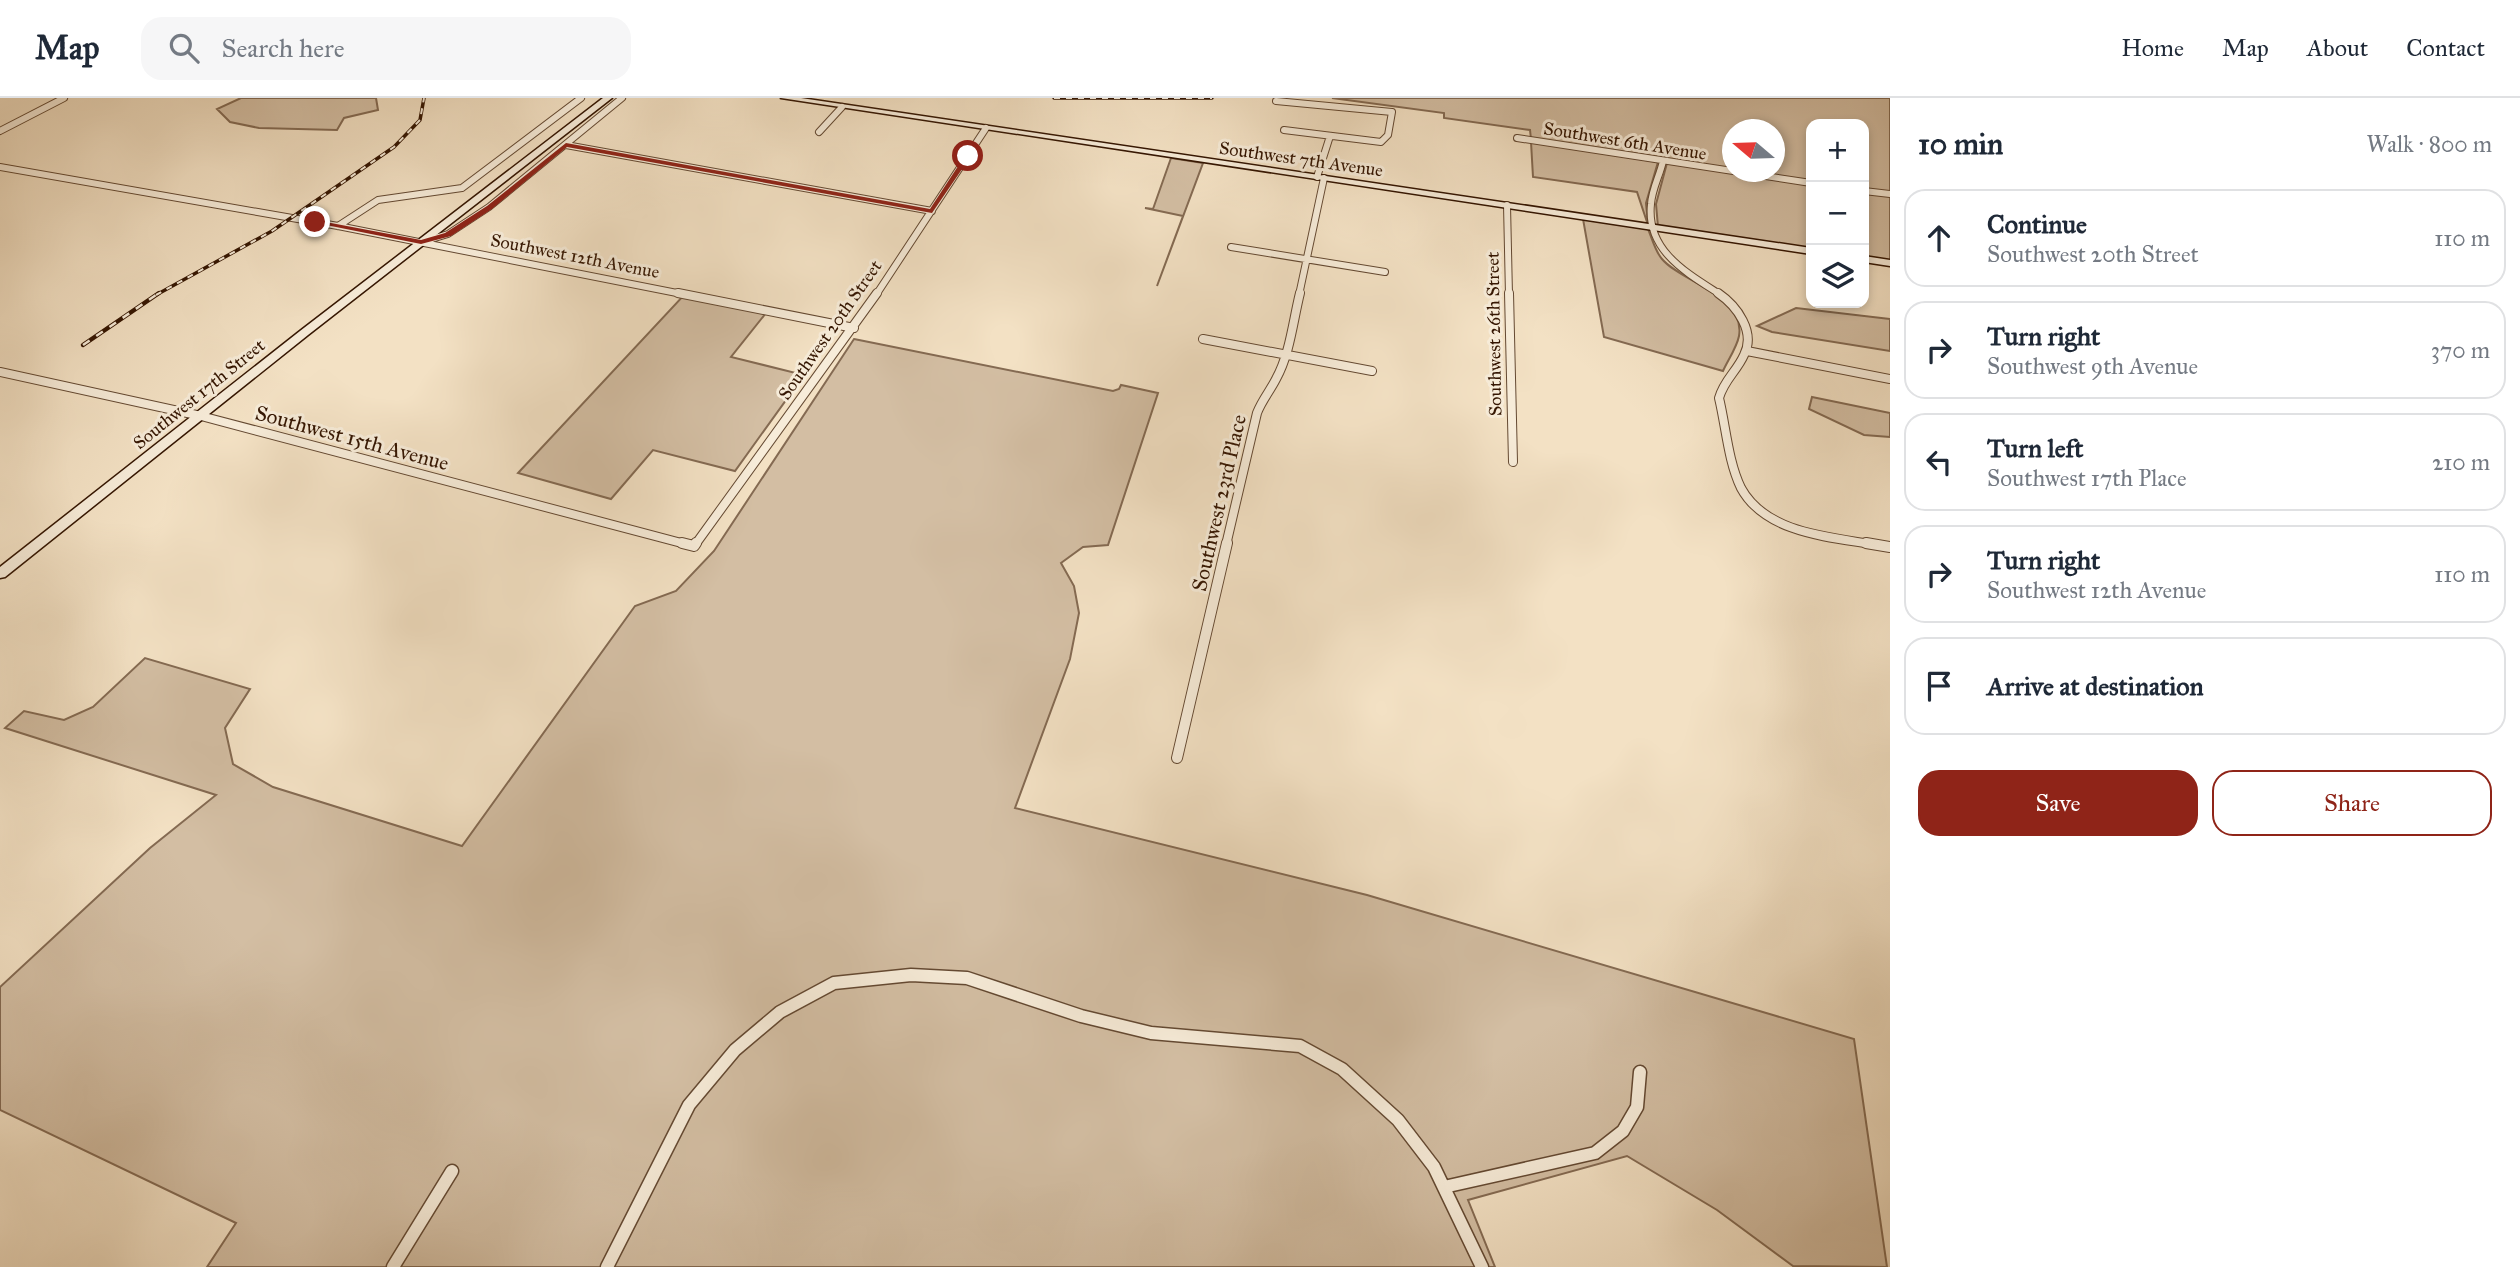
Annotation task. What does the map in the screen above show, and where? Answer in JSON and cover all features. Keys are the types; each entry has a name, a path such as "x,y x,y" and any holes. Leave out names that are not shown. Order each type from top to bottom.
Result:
{"main road":[{"name":"Southwest 17th Street","path":"421,242 495,178 597,98"},
{"name":"Southwest 17th Street","path":"0,574 608,98"},
{"name":"Southwest 7th Avenue","path":"785,98 1806,250"},
{"path":"1869,260 1890,263"}],"street":[{"path":"0,131 64,98"},
{"path":"338,226 378,200 462,188 582,98"},
{"path":"421,242 448,234 468,222 622,98"},
{"path":"1276,101 1392,112 1388,135 1381,142 1284,130"},
{"path":"819,132 842,107"},
{"name":"Southwest 20th Street","path":"694,546 854,328 986,128"},
{"name":"Southwest 23rd Place","path":"1177,758 1257,413 1265,394 1276,380 1285,355 1308,259 1320,177 1330,136"},
{"name":"Southwest 6th Avenue","path":"1517,138 1806,182"},
{"path":"566,145 932,211"},
{"path":"1663,161 1651,204 1653,228 1661,252 1675,267 1730,302 1742,313 1747,327 1747,351 1723,383 1719,398 1741,488 1752,505 1766,518 1791,527 1890,547"},
{"name":"Southwest 12th Avenue","path":"0,167 338,226 854,328"},
{"path":"1869,192 1890,194"},
{"name":"Southwest 26th Street","path":"1507,205 1513,462"},
{"path":"1231,247 1385,272"},
{"path":"1203,340 1372,371"},
{"path":"1747,351 1890,379"},
{"name":"Southwest 15th Avenue","path":"0,372 201,416 694,546"},
{"path":"607,1267 689,1105 735,1050 780,1012 834,983 911,975 967,978 1081,1016 1151,1033 1300,1046 1342,1069 1398,1120 1434,1167 1482,1267"},
{"path":"1444,1187 1548,1166 1595,1153 1623,1130 1637,1107 1640,1072"},
{"path":"393,1267 452,1171"}],"shaded area":[{"path":"241,98 376,98 378,110 344,118 337,130 259,128 230,122 217,109"},
{"path":"1332,98 1890,98 1890,193 1869,190 1869,119 1806,119 1806,181 1785,178 1785,119 1722,119 1722,168 1531,139 1530,130 1444,118 1444,113"},
{"path":"1531,142 1658,162 1646,203 1648,225 1637,192 1533,177"},
{"path":"1171,158 1203,163 1157,286 1183,216 1145,208 1153,209"},
{"path":"1667,163 1722,171 1722,182 1785,181 1806,184 1806,248 1658,227 1656,204"},
{"path":"1869,193 1890,196 1890,261 1869,258"},
{"path":"1583,219 1648,229 1662,259 1723,300 1733,310 1738,322 1739,336 1723,371 1604,337"},
{"path":"684,295 766,313 731,357 804,375 735,471 653,450 611,499 518,473"},
{"path":"1796,308 1890,319 1890,351 1772,332 1757,326"},
{"path":"854,339 1113,391 1121,385 1158,393 1108,545 1083,547 1061,563 1074,586 1079,613 1070,659 1015,808 1367,895 1854,1039 1887,1267 1793,1266 1717,1210 1627,1156 1468,1200 1495,1267 207,1267 236,1223 0,1110 0,987 150,848 216,795 5,728 24,711 64,720 93,707 145,658 250,689 225,728 233,764 273,787 462,846 635,606 676,591 714,551"},
{"path":"1812,397 1890,413 1890,437 1864,435 1809,409"}],"railway":[{"path":"156,295 272,231 394,147 420,120 424,98"},
{"path":"1054,98 1212,98"},
{"path":"83,345 156,295"}],"route":[{"path":"315,222 421,242 448,234 489,207 566,145 932,211 968,156"}]}
